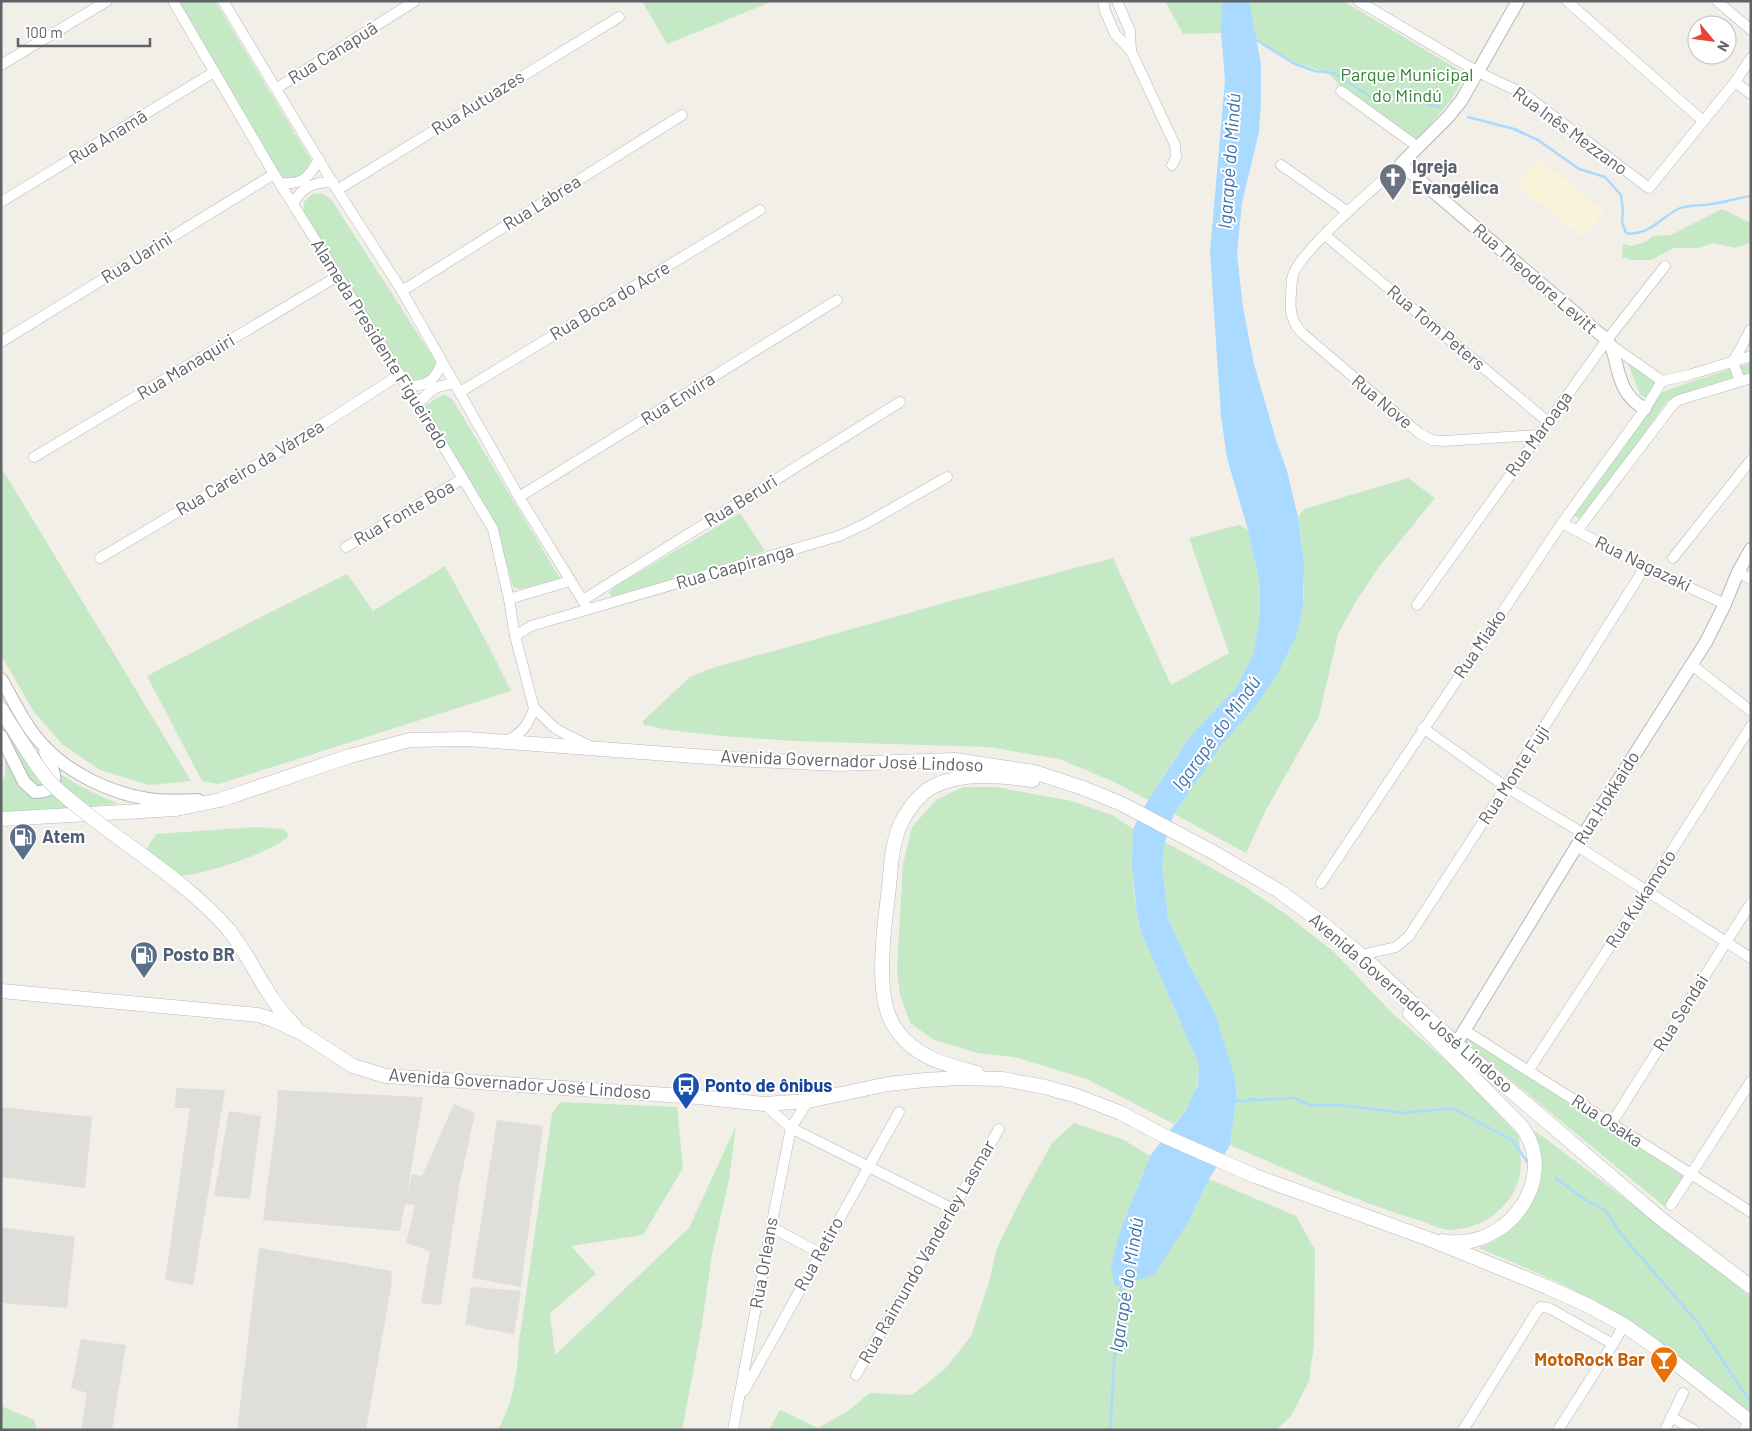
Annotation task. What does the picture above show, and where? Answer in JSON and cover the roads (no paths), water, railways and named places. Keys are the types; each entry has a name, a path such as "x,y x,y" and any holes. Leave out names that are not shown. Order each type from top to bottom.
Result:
{"main road":[{"path":"5,715 56,788 211,910 236,940 265,989 284,1014 302,1033"},
{"name":"Avenida Governador José Lindoso","path":"1,819 176,809 220,800 350,756 410,740 439,738 830,764 955,760 1034,772 1083,788 1122,804 1211,851 1279,891 1361,955 1456,1044 1660,1218 1751,1287"},
{"path":"1002,1079 945,1065 928,1057 909,1044 898,1032 891,1020 885,1004 883,990 883,960 884,931 895,841 902,822 913,803 931,788 951,780 980,775 1011,777 1083,788"},
{"name":"Avenida Governador José Lindoso","path":"1,991 258,1015 272,1018 302,1033 353,1066 386,1076 698,1097 764,1104 808,1101 888,1084 925,1080 959,1078 1002,1079 1044,1087 1077,1096 1121,1113 1164,1136 1255,1176 1429,1238 1547,1287 1624,1325 1655,1347 1748,1424"},
{"path":"1404,996 1411,1015 1521,1126 1532,1144 1535,1156 1534,1180 1524,1204 1512,1219 1494,1233 1473,1241 1451,1243 1429,1238"}],"street":[{"path":"1,65 107,1"},
{"name":"Alameda Presidente Figueiredo","path":"173,1 274,174 418,404 496,534 515,636 534,708"},
{"path":"223,1 335,186 402,291 520,497 585,605"},
{"name":"Rua Canapuã","path":"277,88 415,1"},
{"path":"1103,1 1105,11 1116,36 1131,52 1175,145 1176,157 1172,165"},
{"path":"1117,1 1130,30 1131,52"},
{"name":"Rua Inês Mezzano","path":"1358,1 1478,72 1524,94 1650,189 1703,121"},
{"path":"1324,235 1401,164 1454,110 1468,90 1518,1"},
{"path":"1567,1 1703,121 1735,82 1751,58"},
{"path":"1717,1 1751,30"},
{"name":"Rua Autuazes","path":"335,186 619,17"},
{"name":"Rua Anamã","path":"1,202 214,72"},
{"path":"1735,82 1751,94"},
{"path":"1341,91 1418,146"},
{"name":"Rua Lábrea","path":"402,291 682,115"},
{"path":"280,183 294,184 299,182 309,175 319,160"},
{"name":"Rua Theodore Levitt","path":"1401,164 1609,342 1626,392 1634,403 1645,409"},
{"path":"1281,165 1348,212"},
{"name":"Rua Uarini","path":"1,342 274,174"},
{"path":"293,204 308,186 321,182 335,186"},
{"name":"Rua Boca do Acre","path":"418,404 436,387 457,388 760,210"},
{"name":"Rua Nove","path":"1324,235 1300,261 1292,274 1291,315 1295,325 1302,333 1419,433 1428,438 1444,441 1538,435"},
{"name":"Rua Tom Peters","path":"1324,235 1548,422"},
{"name":"Rua Maroaga","path":"1416,605 1538,435 1665,266"},
{"name":"Rua Manaquiri","path":"34,458 338,276"},
{"name":"Rua Envira","path":"520,497 837,300"},
{"path":"1740,381 1733,362 1751,329"},
{"path":"1609,342 1662,381 1689,375 1751,356"},
{"path":"406,385 420,386 425,384 436,375 442,362"},
{"name":"Rua Careiro da Várzea","path":"100,558 292,444 399,375"},
{"path":"1577,531 1674,403 1751,378"},
{"name":"Rua Miako","path":"1321,883 1562,523 1645,409 1662,381"},
{"name":"Rua Beruri","path":"585,605 900,402"},
{"path":"1672,558 1751,460"},
{"name":"Rua Caapiranga","path":"515,636 532,626 585,605 838,536 865,524 947,477"},
{"name":"Rua Fonte Boa","path":"346,547 462,479"},
{"name":"Rua Nagazaki","path":"1562,523 1645,567 1725,604"},
{"name":"Rua Hokkaido","path":"1456,1044 1584,834 1706,642 1738,572 1751,549"},
{"name":"Rua Monte Fuji","path":"1361,955 1396,947 1409,936 1645,567"},
{"path":"1738,572 1751,580"},
{"path":"532,626 520,623 509,601 570,581"},
{"path":"1692,665 1751,711"},
{"path":"1,680 41,744 54,772 52,785 47,790 35,792 24,782 1,736"},
{"path":"505,742 520,734 530,721 534,708 555,728 597,749"},
{"name":"Rua Kukamoto","path":"1528,1070 1647,890 1751,726"},
{"path":"1423,728 1506,787 1584,834"},
{"path":"41,744 60,762 114,791 150,800 220,800"},
{"path":"1577,846 1751,958"},
{"name":"Rua Sendai","path":"1611,1124 1751,903"},
{"name":"Rua Osaka","path":"1464,1030 1751,1212"},
{"path":"1671,1206 1751,1081"},
{"name":"Rua Orleans","path":"733,1430 791,1128 808,1101"},
{"path":"764,1104 791,1128 953,1209"},
{"name":"Rua Retiro","path":"740,1398 898,1112"},
{"name":"Rua Raimundo Vanderley Lasmar","path":"856,1376 999,1129"},
{"path":"771,1227 820,1253"},
{"path":"1463,1430 1538,1308 1549,1308 1613,1344"},
{"path":"1558,1430 1624,1325"},
{"path":"1665,1430 1683,1392"},
{"path":"1672,1417 1694,1430"}],"water":[{"path":"1222,1 1249,1 1261,64 1259,132 1242,203 1237,254 1243,307 1254,364 1287,471 1298,517 1304,565 1303,605 1295,639 1276,677 1255,706 1221,746 1174,814 1165,842 1162,866 1168,918 1189,965 1215,1013 1235,1077 1237,1094 1230,1145 1209,1179 1188,1222 1154,1275 1115,1286 1111,1266 1121,1229 1150,1156 1186,1110 1198,1085 1199,1065 1141,932 1137,915 1132,865 1133,829 1148,800 1185,744 1236,688 1253,655 1259,621 1260,585 1248,530 1227,458 1221,416 1210,252 1225,80 1221,33"}],"waterway":[{"path":"1255,39 1293,63 1315,71 1334,73 1371,97 1400,95 1439,107"},
{"path":"1468,117 1514,129 1538,140 1579,169 1605,177 1621,195 1622,222 1626,233 1647,230 1682,207 1712,204 1751,196"},
{"path":"1233,1101 1294,1098 1310,1105 1337,1105 1403,1113 1452,1108 1512,1140 1528,1163"},
{"path":"1555,1178 1586,1200 1606,1211 1620,1233 1697,1322 1751,1401"},
{"name":"Igarapé do Mindú","path":"1110,1430 1116,1337 1122,1282"}],"place":[{"name":"Igreja Evangélica","path":"1393,201"},
{"name":"Atem","path":"23,861"},
{"name":"Posto BR","path":"144,979"},
{"name":"Ponto de ônibus","path":"686,1110"},
{"name":"MotoRock Bar","path":"1664,1384"}],"park label":[{"name":"Parque Municipal do Mindú","path":"1407,85"}]}
